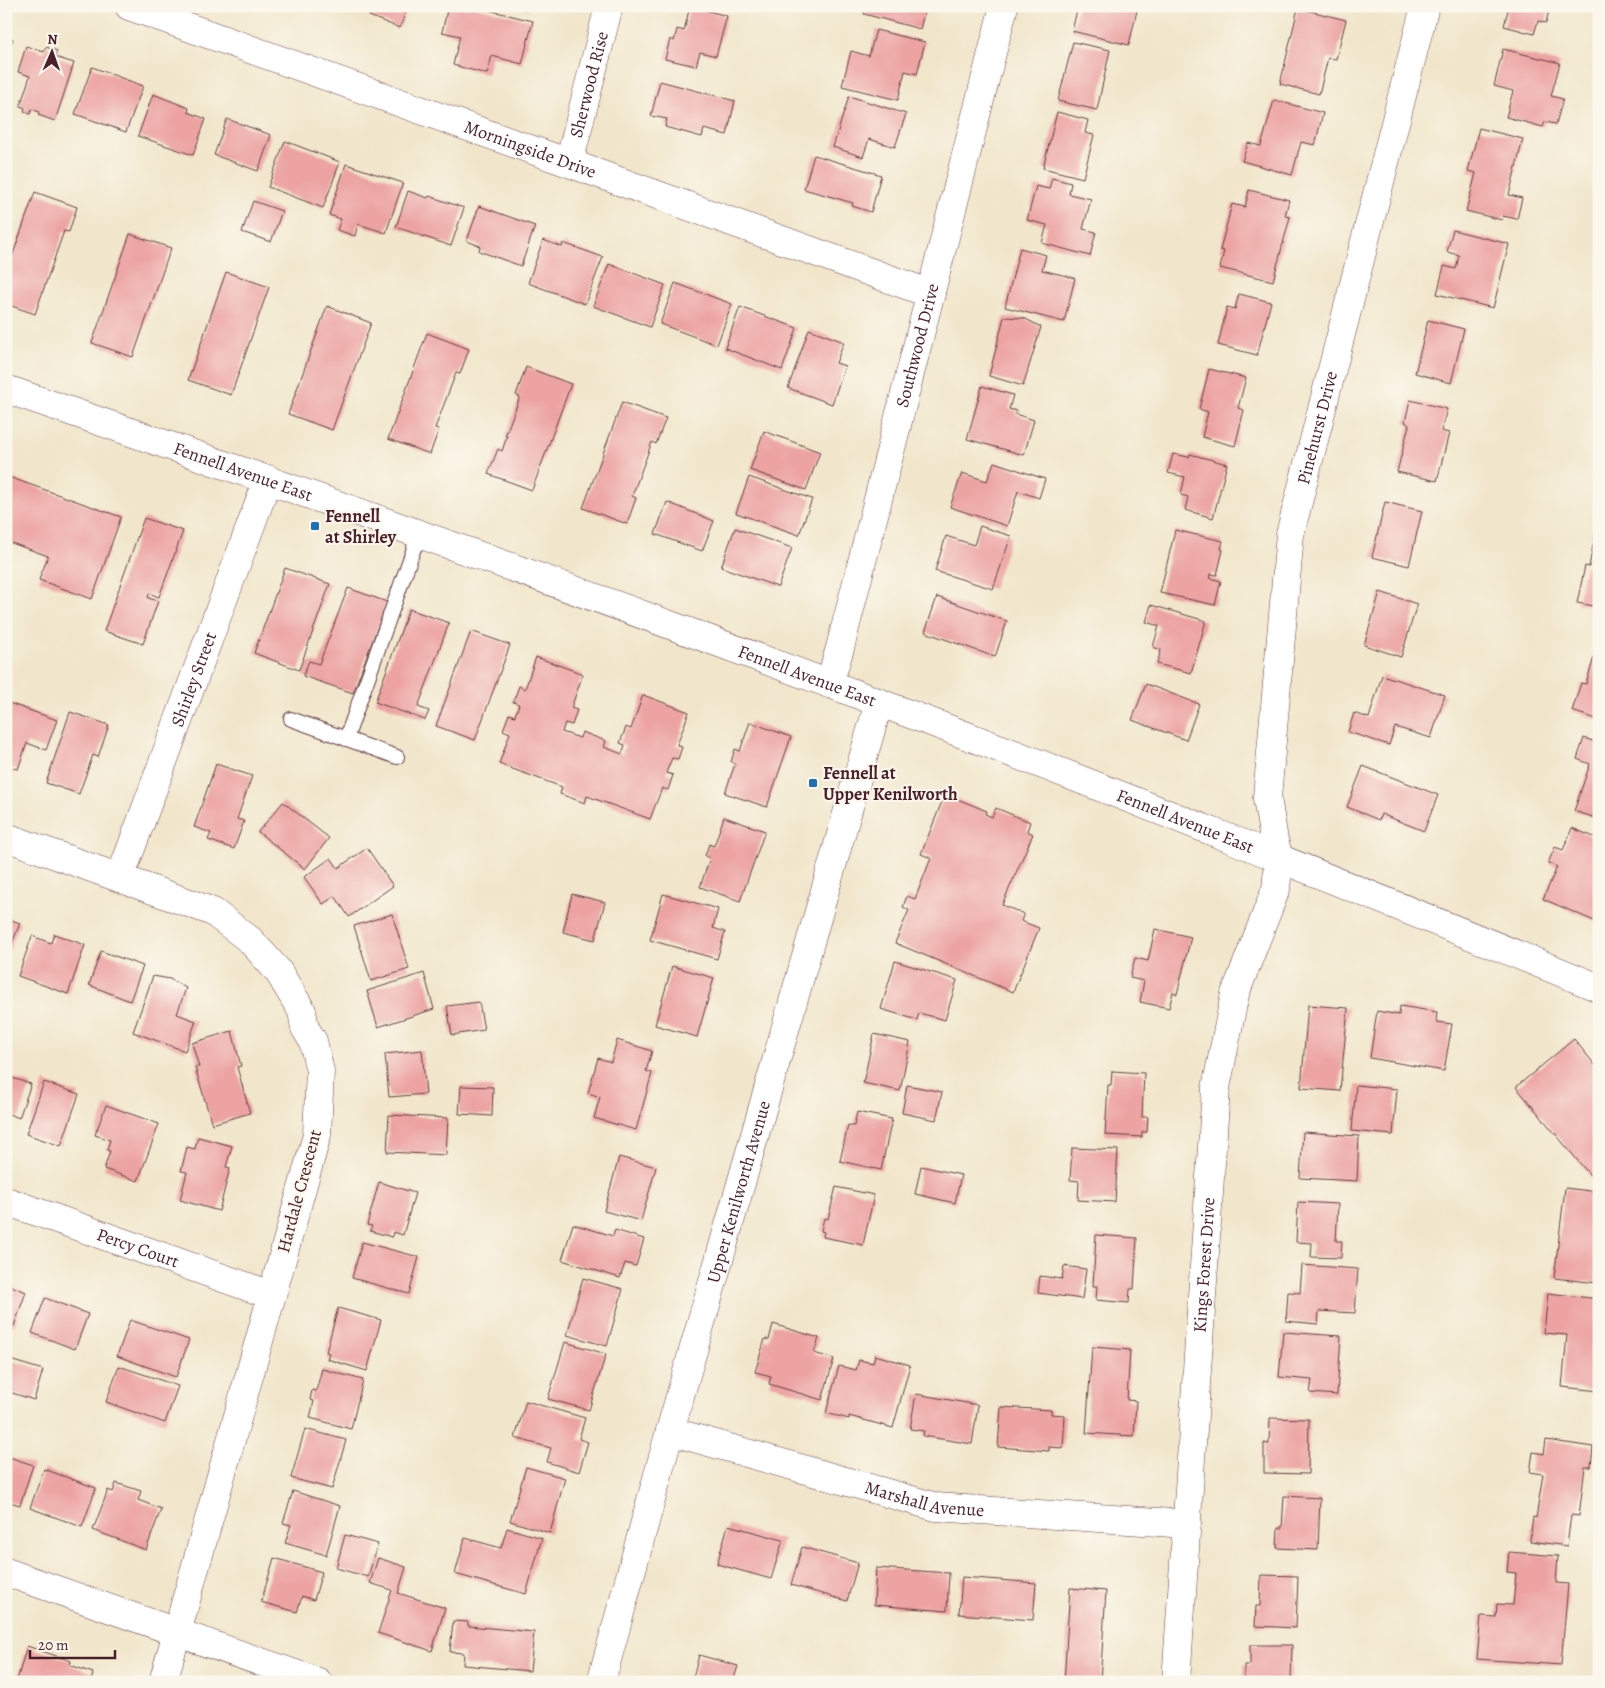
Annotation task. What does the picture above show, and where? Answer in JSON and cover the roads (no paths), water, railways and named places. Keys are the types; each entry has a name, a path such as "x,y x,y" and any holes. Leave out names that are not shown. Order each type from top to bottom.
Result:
{"street":[{"name":"Morningside Drive","path":"129,6 931,294"},
{"name":"Sherwood Rise","path":"570,163 609,6"},
{"name":"Southwood Drive","path":"829,684 1004,6"},
{"name":"Pinehurst Drive","path":"1279,858 1267,798 1290,534 1424,6"},
{"name":"Fennell Avenue East","path":"6,389 268,479 879,702 1279,858 1599,988"},
{"name":"Shirley Street","path":"120,878 268,479"},
{"name":"Upper Kenilworth Avenue","path":"601,1682 670,1431 879,702"},
{"name":"Hardale Crescent","path":"6,838 213,912 250,940 278,971 302,1011 305,1028 313,1041 320,1071 317,1135 163,1682"},
{"name":"Kings Forest Drive","path":"1176,1682 1216,1088 1235,994 1276,889 1279,858"},
{"name":"Percy Court","path":"6,1200 271,1295"},
{"name":"Marshall Avenue","path":"670,1431 936,1507 1187,1524"},
{"path":"6,1572 318,1682"}],"lane":[{"path":"346,739 419,534"},
{"path":"291,719 397,757"}],"place":[{"name":"Fennell at Shirley","path":"315,526"},
{"name":"Fennell at Upper Kenilworth","path":"813,783"}]}
